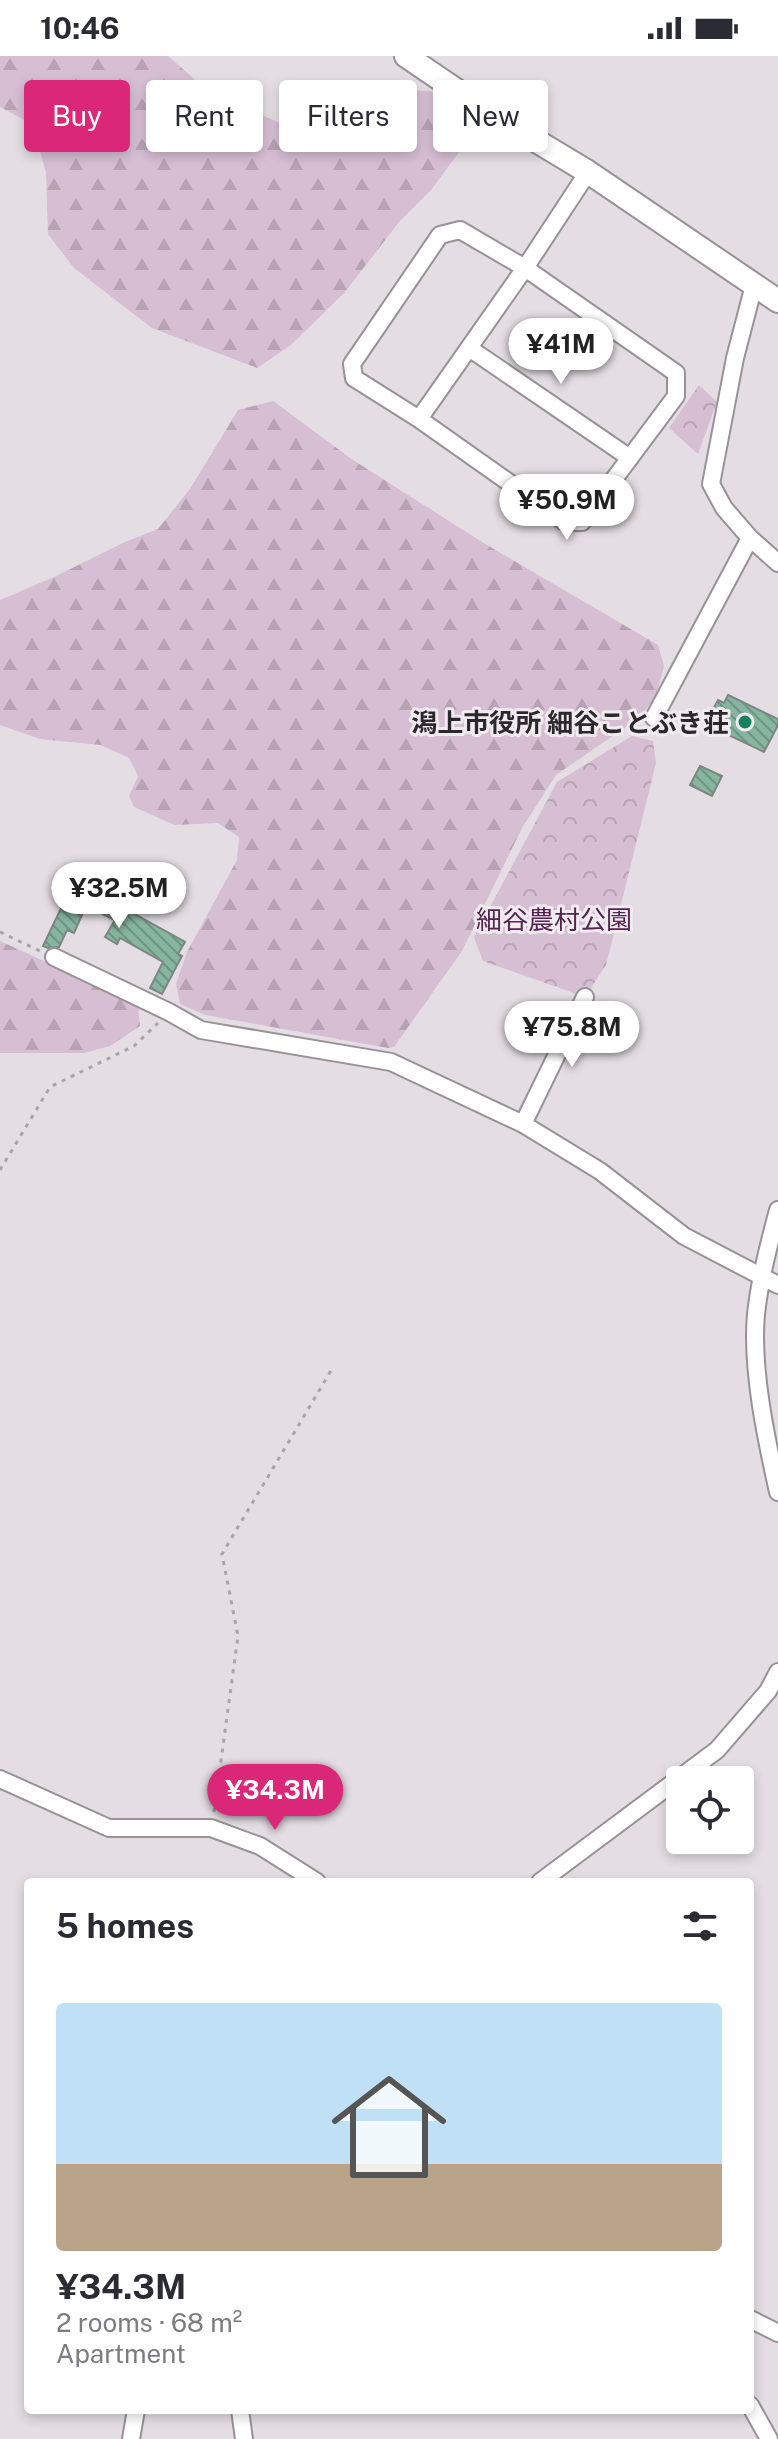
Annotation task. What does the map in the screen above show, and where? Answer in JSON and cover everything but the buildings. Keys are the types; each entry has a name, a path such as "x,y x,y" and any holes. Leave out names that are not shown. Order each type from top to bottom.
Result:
{"street":[{"path":"411,57 490,113 588,172 778,301"},
{"path":"419,419 588,172"},
{"path":"460,230 525,268 676,373 676,396 582,522 565,522 419,419 354,378 352,364 440,235 460,230"},
{"path":"754,285 735,358 711,484 724,508 750,538 778,563"},
{"path":"469,348 630,458"},
{"path":"654,718 750,538"},
{"path":"54,957 201,1030 391,1062 523,1124 600,1171 684,1236 778,1285"},
{"path":"523,1124 585,997"},
{"path":"778,1210 761,1277 756,1316 756,1362 778,1492"},
{"path":"545,1878 717,1750 773,1695 778,1672"},
{"path":"0,1779 109,1828 211,1828 260,1846 311,1878"},
{"path":"754,2321 778,2333"},
{"path":"754,2412 769,2439"},
{"path":"131,2439 135,2414"},
{"path":"241,2414 244,2439"}],"path":[{"path":"0,932 54,957"},
{"path":"0,1170 50,1087 134,1046 169,1012"},
{"path":"211,1828 238,1636 222,1554 332,1369"}],"green space":[{"path":"0,56 168,56 195,80 146,80 146,152 263,152 263,116 279,123 279,152 417,152 417,90 433,92 433,152 459,152 345,292 291,345 257,368 152,328 74,268 48,234 46,172 40,152 130,152 130,80 24,80 24,120 0,107"},
{"path":"699,385 717,402 698,454 669,428"},
{"path":"273,401 353,460 482,542 658,645 664,666 656,696 639,718 556,775 522,828 462,951 394,1047 206,1015 180,1004 176,984 187,952 237,860 239,837 218,823 175,825 134,807 129,796 138,776 129,758 101,745 40,739 0,725 0,600 158,529 190,489 238,410"},
{"name":"細谷農村公園","path":"632,736 653,741 656,763 606,965 585,997 483,961 474,937 557,782"},
{"path":"0,941 138,1004 140,1026 110,1046 84,1053 0,1053"}],"place":[{"name":"潟上市役所 細谷ことぶき荘","path":"745,722"}]}
